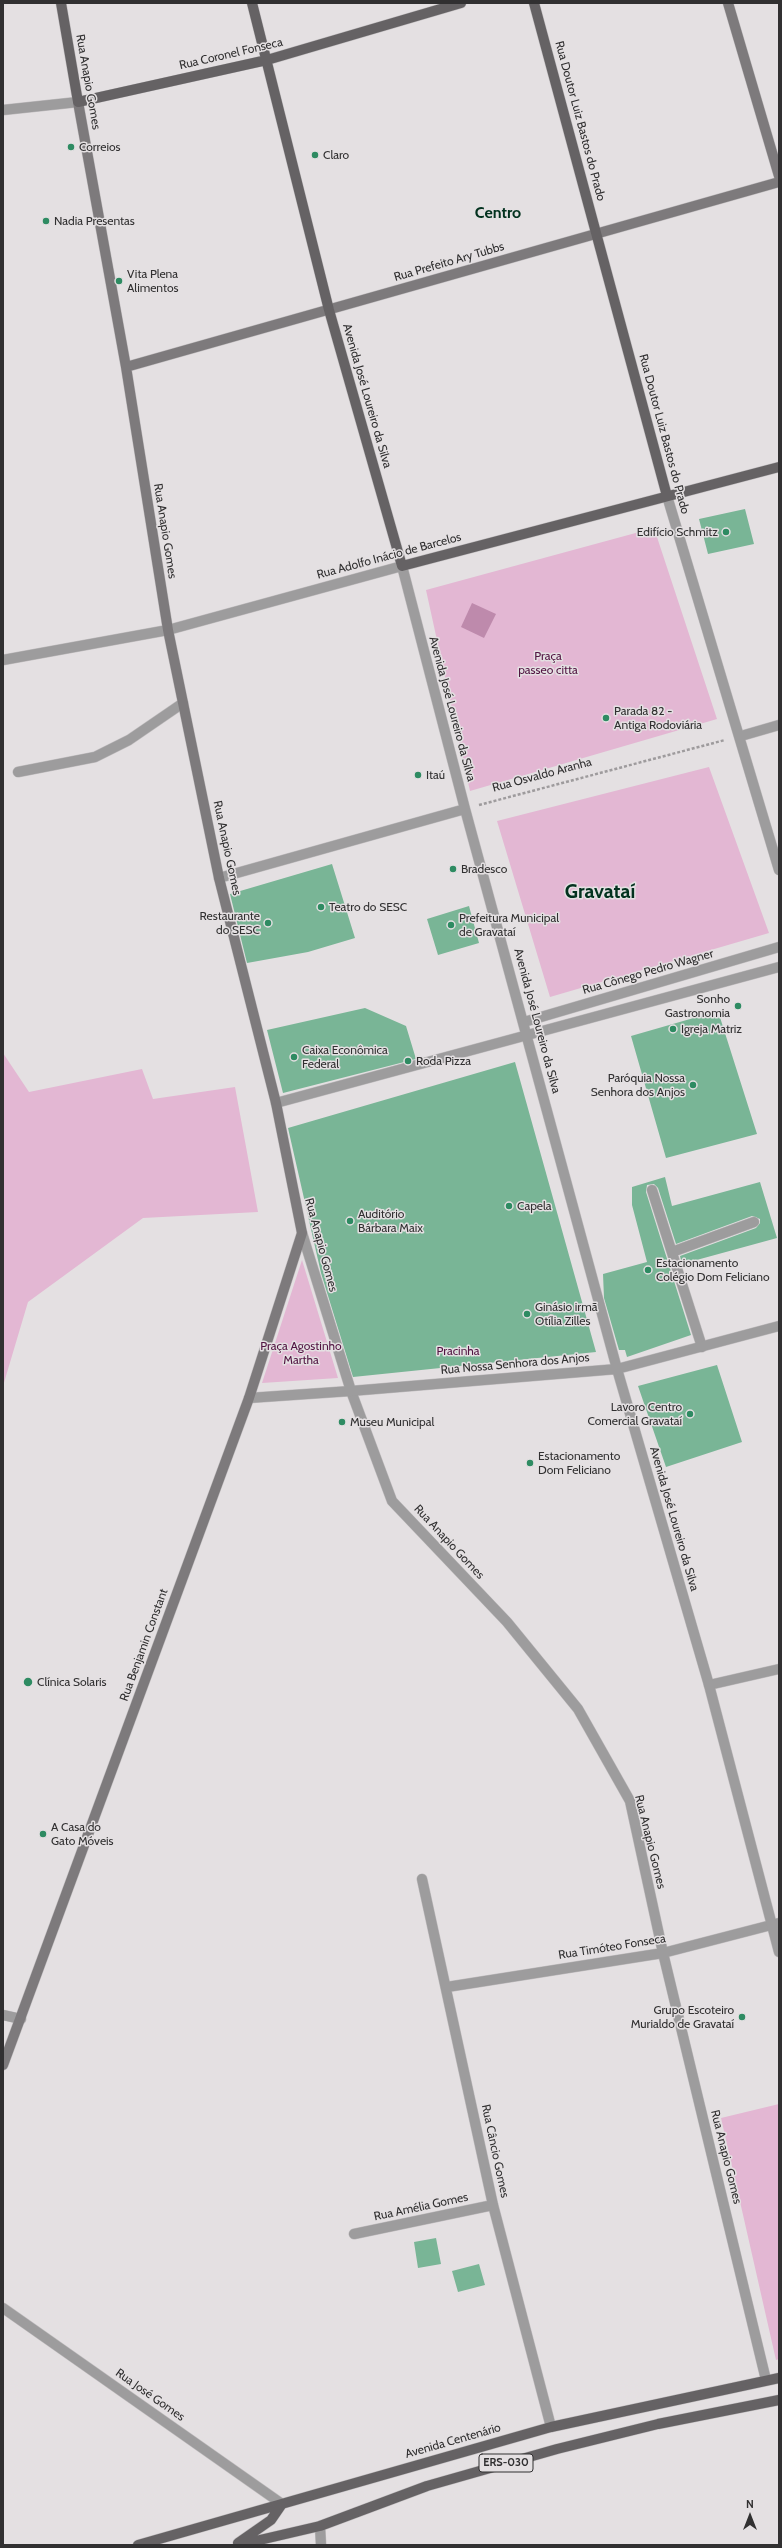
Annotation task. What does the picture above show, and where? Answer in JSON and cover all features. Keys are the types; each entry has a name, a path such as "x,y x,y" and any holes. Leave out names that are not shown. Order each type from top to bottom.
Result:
{"main road":[{"name":"Rua Anapio Gomes","path":"61,3 126,367 168,630 219,878 276,1103 302,1232"},
{"name":"Avenida José Loureiro da Silva","path":"252,3 329,310 402,566"},
{"name":"Rua Coronel Fonseca","path":"78,102 267,60 461,3"},
{"name":"Rua Doutor Luiz Bastos do Prado","path":"534,3 597,233 666,496"},
{"path":"728,3 779,176"},
{"name":"Rua Prefeito Ary Tubbs","path":"126,367 779,182"},
{"name":"Rua Adolfo Inácio de Barcelos","path":"402,566 779,467"},
{"name":"Rua Benjamin Constant","path":"3,2065 249,1398 302,1232"},
{"name":"Avenida Centenário","path":"138,2545 551,2427 779,2378"},
{"name":"ERS-030","path":"238,2545 320,2526 427,2486 557,2449 658,2424 779,2400"},
{"path":"234,2545 271,2520 282,2504"}],"street":[{"name":"Rua Coronel Fonseca","path":"3,110 78,102"},
{"name":"Rua Doutor Luiz Bastos do Prado","path":"666,496 741,736 779,870"},
{"name":"Rua Adolfo Inácio de Barcelos","path":"3,660 168,630 402,566"},
{"name":"Avenida José Loureiro da Silva","path":"402,566 465,809 528,1036 617,1369 709,1685 775,1924 779,1952"},
{"path":"18,772 95,757 128,740 183,703"},
{"path":"741,736 779,725"},
{"path":"219,878 465,809"},
{"name":"Rua Cônego Pedro Wagner","path":"524,1022 779,947"},
{"path":"276,1103 779,967"},
{"path":"652,1190 702,1346"},
{"path":"672,1252 754,1222"},
{"name":"Rua Anapio Gomes","path":"302,1232 350,1392 392,1501 507,1622 582,1716 630,1802 663,1953 766,2380"},
{"name":"Rua Nossa Senhora dos Anjos","path":"249,1398 350,1392 617,1369 779,1326"},
{"path":"709,1685 779,1669"},
{"name":"Rua Câncio Gomes","path":"422,1879 447,1987 493,2205 551,2427"},
{"name":"Rua Timóteo Fonseca","path":"447,1987 663,1953 775,1924"},
{"path":"3,2015 21,2018"},
{"name":"Rua Amélia Gomes","path":"354,2234 493,2205"},
{"name":"Rua José Gomes","path":"3,2308 282,2504"},
{"path":"320,2526 321,2545"}],"path":[{"name":"Rua Osvaldo Aranha","path":"465,809 741,736"}],"green space":[{"name":"Praça passeo citta","path":"654,528 717,719 470,791 426,590"},
{"path":"709,767 769,933 550,997 497,821"},
{"path":"3,1053 29,1092 142,1069 153,1099 235,1087 258,1212 143,1218 28,1302 3,1386"},
{"name":"Praça Agostinho Martha","path":"302,1260 338,1378 262,1383"},
{"path":"779,2104 779,2359 776,2360 721,2118"}],"shaded area":[{"path":"472,603 496,614 484,638 461,627"}],"building":[{"name":"Edifício Schmitz","path":"745,509 754,544 708,554 699,519"},
{"path":"332,864 355,938 308,952 247,963 230,894"},
{"name":"Prefeitura Municipal de Gravataí","path":"469,906 479,943 438,955 427,919"},
{"path":"365,1008 406,1026 416,1059 283,1093 267,1030"},
{"name":"Paróquia Nossa Senhora dos Anjos","path":"718,1011 757,1134 666,1158 631,1036"},
{"path":"515,1062 596,1352 353,1377 321,1273 288,1128"},
{"name":"Estacionamento Colégio Dom Feliciano","path":"665,1177 672,1206 760,1182 777,1238 682,1264 680,1256 756,1228 760,1223 760,1219 752,1216 676,1244 658,1188 654,1184 647,1185 646,1192 691,1335 627,1357 625,1350 619,1350 604,1298 603,1274 647,1262 632,1205 632,1187"},
{"name":"Lavoro Centro Comercial Gravataí","path":"717,1365 742,1442 666,1467 638,1386"},
{"path":"436,2238 441,2264 418,2268 414,2242"},
{"path":"479,2264 485,2285 458,2292 452,2271"}],"place":[{"name":"Correios","path":"71,147"},
{"name":"Claro","path":"315,155"},
{"name":"Nadia Presentas","path":"46,221"},
{"name":"Vita Plena Alimentos","path":"119,281"},
{"name":"Edifício Schmitz","path":"726,532"},
{"name":"Parada 82 - Antiga Rodoviária","path":"606,718"},
{"name":"Itaú","path":"418,775"},
{"name":"Bradesco","path":"453,869"},
{"name":"Teatro do SESC","path":"321,907"},
{"name":"Restaurante do SESC","path":"268,923"},
{"name":"Prefeitura Municipal de Gravataí","path":"451,925"},
{"name":"Sonho Gastronomia","path":"738,1006"},
{"name":"Igreja Matriz","path":"673,1029"},
{"name":"Caixa Econômica Federal","path":"294,1057"},
{"name":"Roda Pizza","path":"408,1061"},
{"name":"Paróquia Nossa Senhora dos Anjos","path":"693,1085"},
{"name":"Capela","path":"509,1206"},
{"name":"Auditório Bárbara Maix","path":"350,1221"},
{"name":"Estacionamento Colégio Dom Feliciano","path":"648,1270"},
{"name":"Ginásio irmã Otília Zilles","path":"527,1314"},
{"name":"Lavoro Centro Comercial Gravataí","path":"690,1414"},
{"name":"Museu Municipal","path":"342,1422"},
{"name":"Estacionamento Dom Feliciano","path":"530,1463"},
{"name":"Clínica Solaris","path":"28,1682"},
{"name":"A Casa do Gato Móveis","path":"43,1834"},
{"name":"Grupo Escoteiro Murialdo de Gravataí","path":"742,2017"}],"district":[{"name":"Centro","path":"498,213"},
{"name":"Gravataí","path":"600,892"}],"park label":[{"name":"Pracinha","path":"458,1351"}]}
